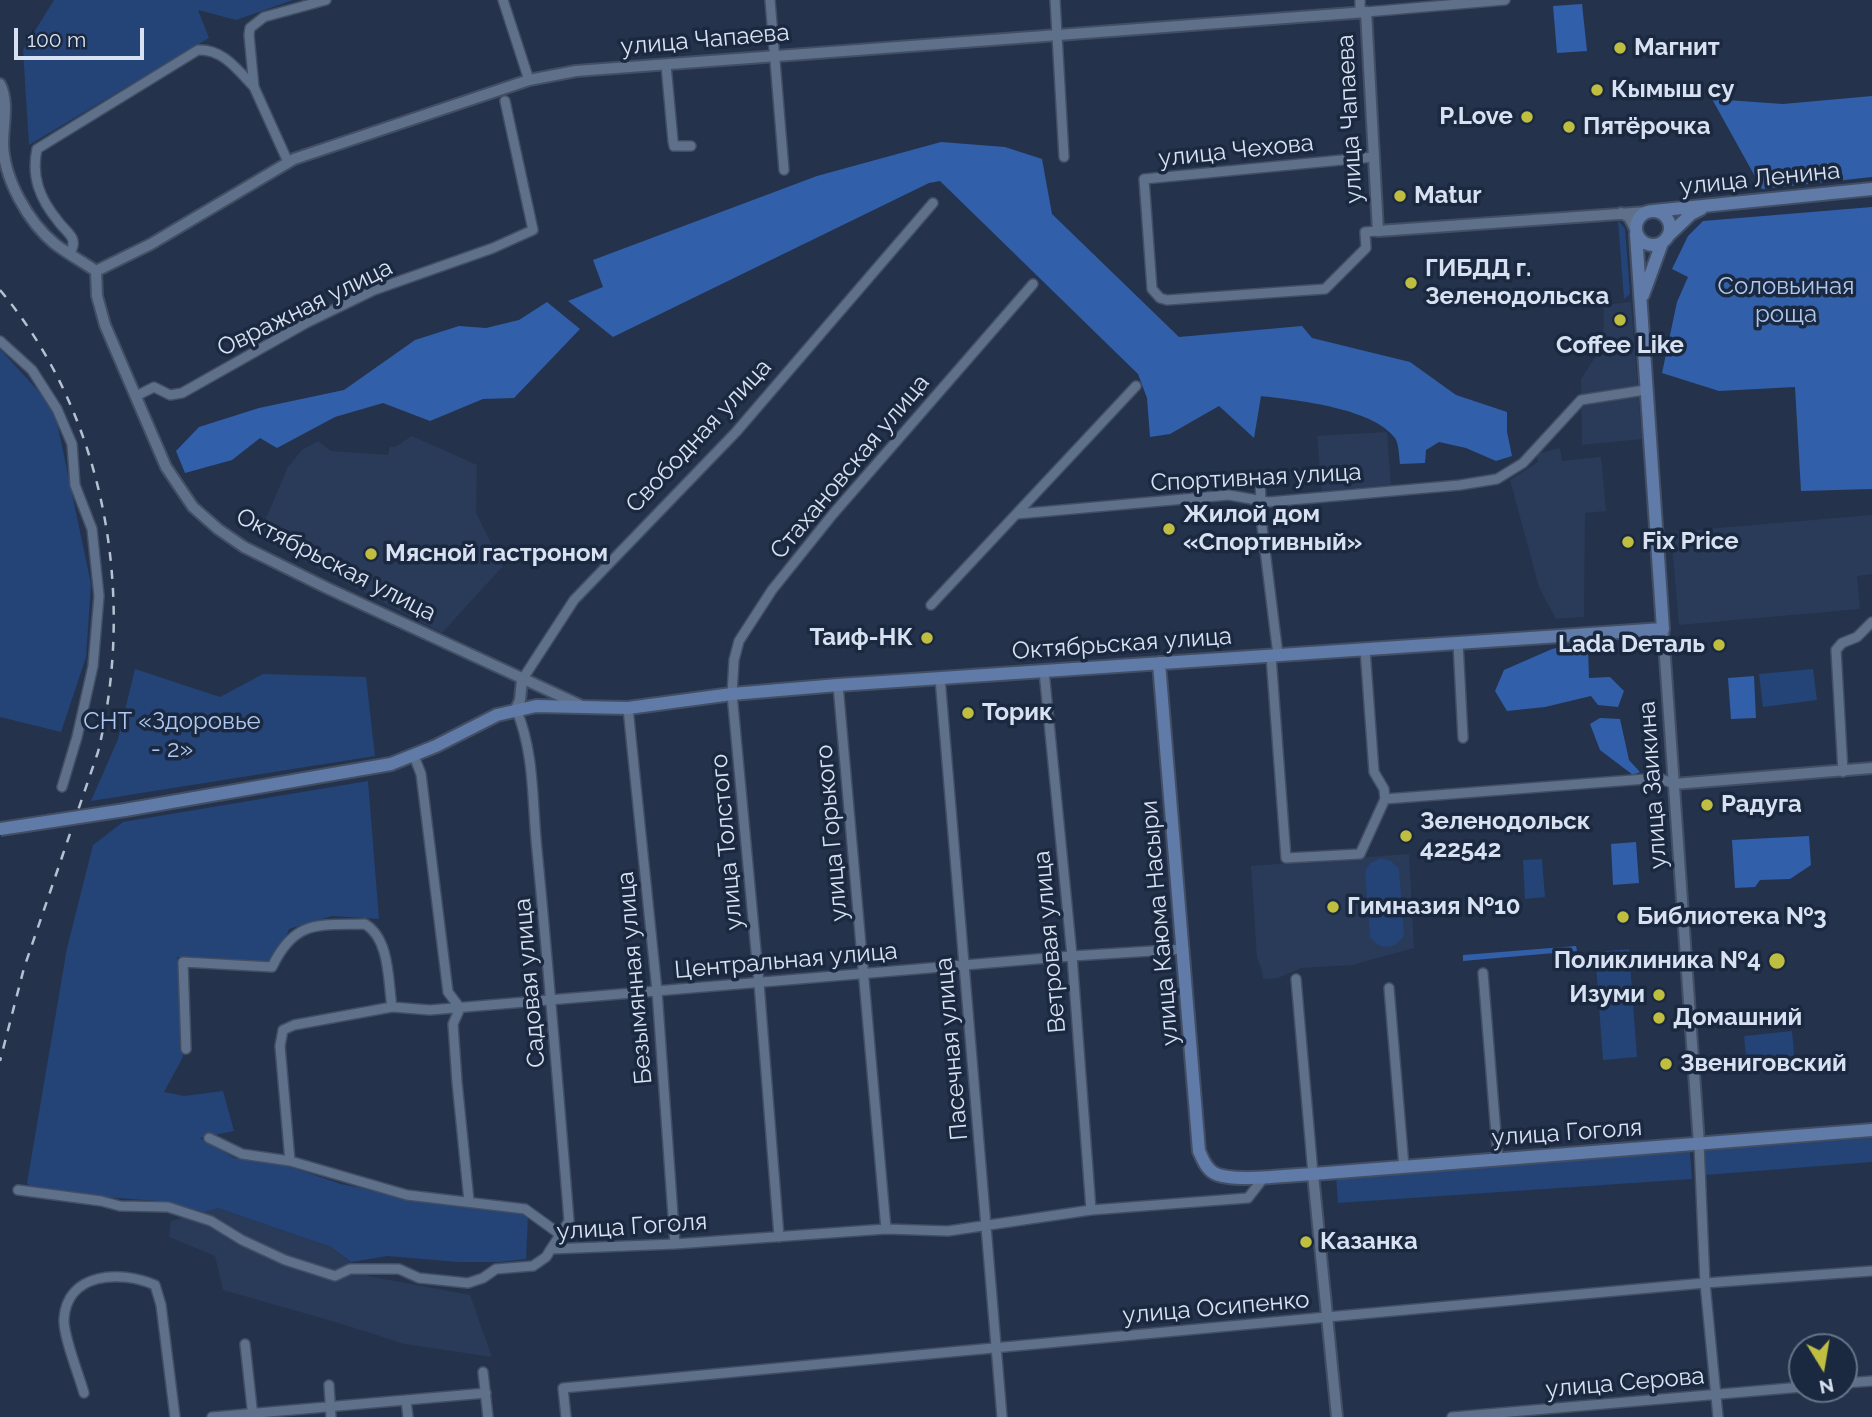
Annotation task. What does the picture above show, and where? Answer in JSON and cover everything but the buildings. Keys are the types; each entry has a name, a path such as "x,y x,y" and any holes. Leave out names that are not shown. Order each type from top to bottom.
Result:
{"main road":[{"name":"улица Ленина","path":"1650,212 1872,189"},
{"path":"1640,302 1666,239 1670,229 1667,219 1650,212 1639,218 1636,231 1647,245 1666,239 1691,214 1712,204"},
{"name":"улица Заикина","path":"1636,231 1663,629"},
{"name":"Октябрьская улица","path":"0,829 366,770 414,756 477,724 516,709 536,706 628,708 732,694 838,685 1663,629"},
{"name":"улица Каюма Насыри","path":"1159,663 1199,1151 1206,1166 1215,1174"},
{"name":"улица Гоголя","path":"1215,1174 1240,1178 1313,1174 1872,1130"}],"street":[{"path":"288,162 254,87 248,35 250,28 264,17 326,0"},
{"path":"503,0 529,80"},
{"path":"770,0 784,170"},
{"path":"1055,0 1064,157"},
{"name":"улица Чапаева","path":"1360,0 1378,230"},
{"path":"1363,12 1505,0"},
{"name":"улица Чапаева","path":"96,271 151,244 288,162 529,80 576,71 1363,12"},
{"path":"71,254 74,242 72,237 52,215 36,183 34,170 37,149 198,50 211,49 219,53 254,87"},
{"path":"666,65 674,146 691,146"},
{"path":"0,84 5,102 4,150 15,187 40,230 55,244 96,271"},
{"name":"Овражная улица","path":"135,396 154,387 170,395 182,393 306,323 374,290 493,248 533,230 505,101"},
{"name":"улица Чехова","path":"1373,157 1144,179 1152,289 1160,298 1167,300 1325,289 1366,248 1365,232 1378,230"},
{"name":"Свободная улица","path":"516,709 522,680 574,600 736,432 933,203"},
{"name":"улица Ленина","path":"1378,230 1650,212"},
{"path":"1621,213 1629,217 1636,231"},
{"name":"Октябрьская улица","path":"96,271 97,296 105,325 166,467 194,507 218,529 244,547 327,588 584,707"},
{"name":"Стахановская улица","path":"732,694 734,660 739,641 772,590 832,514 1033,284"},
{"path":"0,341 32,370 57,409 72,443 75,485 92,529 99,596 93,666 77,737 62,787"},
{"path":"931,605 1136,386"},
{"name":"Спортивная улица","path":"1017,514 1229,495 1261,501 1460,485 1497,479 1523,463 1581,400 1645,390"},
{"path":"1260,479 1286,858 1360,854 1385,799 1384,789 1374,772 1365,649"},
{"path":"1843,772 1836,650 1842,643 1857,637 1872,622"},
{"name":"улица Заикина","path":"1663,629 1699,1144 1705,1283 1718,1417"},
{"path":"1458,643 1463,738"},
{"name":"Ветровая улица","path":"1044,671 1072,956 1091,1210"},
{"name":"Пасечная улица","path":"940,678 1002,1417"},
{"name":"улица Горького","path":"838,685 886,1229"},
{"name":"улица Толстого","path":"732,694 760,983 779,1237"},
{"name":"Безымянная улица","path":"628,708 657,991 675,1244"},
{"name":"Садовая улица","path":"516,709 524,726 529,752 569,1221 551,1249"},
{"path":"414,756 421,774 448,992 460,1008 453,1024 469,1201"},
{"path":"1385,799 1659,778 1674,784 1872,768"},
{"path":"186,1049 183,962 272,967 289,939 312,925 365,924 372,928 380,938 392,1007"},
{"name":"Центральная улица","path":"290,1161 280,1068 280,1037 283,1030 313,1021 392,1007 430,1010 460,1008 1072,956 1184,949"},
{"path":"1483,973 1498,1159"},
{"path":"1296,979 1336,1417"},
{"path":"1389,988 1404,1167"},
{"path":"209,1138 243,1154 290,1161 407,1195 525,1209 561,1235"},
{"name":"улица Гоголя","path":"18,1190 120,1206 168,1207 211,1221 242,1240 285,1260 335,1276 350,1269 400,1269 419,1278 468,1283 483,1278 496,1269 533,1266 546,1257 551,1249 675,1244 886,1229 948,1231 1091,1210 1248,1198 1265,1176"},
{"name":"улица Осипенко","path":"566,1417 563,1388 1327,1317 1872,1270"},
{"path":"84,1393 64,1319 72,1294 82,1283 95,1279 121,1277 143,1280 155,1284 161,1305 175,1417"},
{"path":"245,1344 252,1415"},
{"path":"483,1372 488,1417"},
{"path":"329,1385 330,1412"},
{"name":"улица Серова","path":"1452,1417 1788,1388"},
{"path":"212,1417 330,1412 406,1400 486,1393"},
{"path":"406,1400 408,1417"}],"shaded area":[{"path":"1631,302 1642,439 1582,445 1581,379 1603,345 1604,305"},
{"path":"1387,432 1391,485 1322,491 1317,436"},
{"path":"412,436 477,465 476,513 503,566 442,633 258,537 288,467 302,450 318,441 331,451 388,455 390,447 395,447"},
{"path":"1560,448 1562,461 1601,457 1606,511 1585,513 1584,617 1556,619 1539,587 1510,480 1538,462 1537,454"},
{"path":"1872,515 1872,574 1857,576 1860,609 1679,625 1671,532"},
{"name":"Гимназия №10","path":"1409,854 1414,948 1352,965 1301,968 1278,978 1263,979 1257,958 1251,866"},
{"path":"218,1208 331,1247 368,1276 470,1295 492,1357 405,1344 223,1290 215,1256 169,1237 171,1221"}],"green space":[{"path":"54,0 293,0 236,20 198,10 209,38 29,145 23,50"},
{"path":"1582,4 1587,51 1557,53 1553,6"},
{"path":"1872,96 1872,177 1762,189 1712,99 1783,104"},
{"path":"941,142 1005,147 1042,159 1052,214 1179,337 1302,326 1312,338 1410,362 1456,395 1507,412 1507,432 1512,456 1496,461 1466,448 1439,442 1426,450 1425,463 1400,464 1395,438 1370,419 1333,407 1261,396 1254,438 1219,406 1170,434 1150,437 1147,398 1138,374 940,181 929,183 613,337 568,301 603,287 593,260 817,176"},
{"name":"Соловьиная роща","path":"1872,207 1872,489 1801,491 1795,387 1719,391 1662,373 1677,302 1688,277 1672,269 1688,236 1703,221"},
{"path":"1618,220 1625,229 1630,294 1624,299"},
{"path":"547,302 580,329 514,398 483,399 430,421 383,403 335,417 277,448 260,438 232,460 185,473 176,451 199,427 259,408 344,390 415,340 459,326 486,328 519,320"},
{"path":"0,349 54,408 91,584 86,657 61,732 0,717"},
{"path":"1577,643 1588,650 1589,678 1610,677 1624,691 1618,707 1598,705 1591,696 1545,707 1507,711 1495,691 1504,670 1552,649"},
{"name":"СНТ «Здоровье - 2»","path":"135,669 220,697 263,674 366,677 375,756 91,801 118,739"},
{"path":"1813,669 1817,700 1763,707 1759,674"},
{"path":"1754,676 1756,718 1731,719 1728,678"},
{"path":"1600,718 1620,719 1629,760 1640,772 1633,775 1600,750 1590,724"},
{"path":"368,781 379,919 332,916 289,929 276,964 177,957 183,1057 164,1092 184,1096 223,1091 234,1131 200,1138 234,1158 284,1165 341,1184 425,1201 511,1210 528,1216 526,1259 458,1262 388,1256 351,1262 331,1247 218,1208 204,1212 158,1201 35,1192 27,1183 67,948 93,845 123,822"},
{"path":"1809,836 1811,865 1790,879 1760,880 1755,887 1735,888 1732,840"},
{"path":"1636,842 1639,883 1613,885 1611,844"},
{"path":"1381,858 1391,861 1399,869 1404,934 1397,943 1388,947 1378,945 1370,937 1365,872 1370,863"},
{"path":"1542,859 1545,897 1525,899 1523,860"},
{"path":"1576,946 1577,951 1463,961 1463,955"},
{"path":"1629,949 1637,1057 1603,1060 1595,952"},
{"path":"1792,1031 1795,1064 1747,1066 1744,1036"},
{"path":"1872,1138 1872,1162 1705,1175 1703,1151"},
{"path":"1690,1152 1692,1179 1338,1203 1336,1176"}],"railway":[{"path":"0,290 36,340 65,393 88,450 103,510 112,570 114,632 109,693 98,752 24,968 0,1061"}],"place":[{"name":"Магнит","path":"1620,48"},
{"name":"Кымыш су","path":"1597,90"},
{"name":"P.Love","path":"1527,117"},
{"name":"Пятёрочка","path":"1569,127"},
{"name":"Matur","path":"1400,196"},
{"name":"ГИБДД г. Зеленодольска","path":"1411,283"},
{"name":"Coffee Like","path":"1620,320"},
{"name":"Жилой дом «Спортивный»","path":"1169,529"},
{"name":"Fix Price","path":"1628,542"},
{"name":"Мясной гастроном","path":"371,554"},
{"name":"Таиф-НК","path":"927,638"},
{"name":"Lada Dеталь","path":"1719,645"},
{"name":"Торик","path":"968,713"},
{"name":"Радуга","path":"1707,805"},
{"name":"Зеленодольск 422542","path":"1406,836"},
{"name":"Гимназия №10","path":"1333,907"},
{"name":"Библиотека №3","path":"1623,917"},
{"name":"Поликлиника №4","path":"1777,961"},
{"name":"Изуми","path":"1659,995"},
{"name":"Домашний","path":"1659,1018"},
{"name":"Звениговский","path":"1666,1064"},
{"name":"Казанка","path":"1306,1242"}]}
